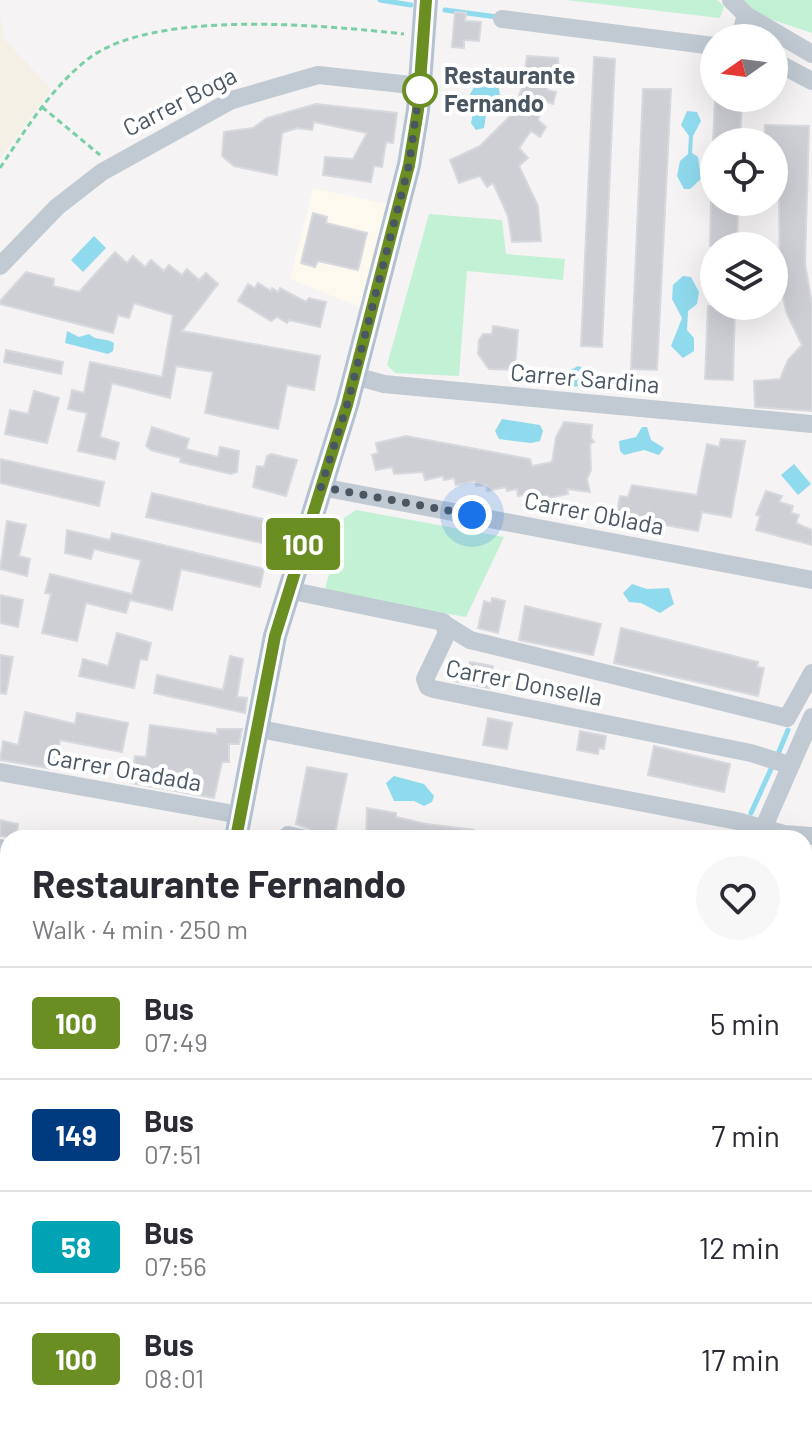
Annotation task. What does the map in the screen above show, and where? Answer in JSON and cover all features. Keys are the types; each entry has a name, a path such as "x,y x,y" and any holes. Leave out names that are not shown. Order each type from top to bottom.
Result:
{"main road":[{"path":"238,826 255,728 288,590 355,376 409,165 420,86 426,0"}],"street":[{"path":"731,0 746,15 812,54"},
{"path":"744,24 746,15"},
{"path":"502,19 700,44"},
{"path":"788,68 812,81"},
{"name":"Carrer Boga","path":"0,266 57,207 112,165 232,100 288,80 336,75 420,86"},
{"name":"Carrer Sardina","path":"355,376 384,384 812,424"},
{"name":"Carrer Oblada","path":"321,487 812,580"},
{"name":"Carrer Donsella","path":"288,590 443,622 447,633 425,679 428,687 751,753 789,765"},
{"path":"446,625 470,640 787,718 812,673"},
{"path":"762,830 812,717"},
{"path":"255,728 735,829"},
{"name":"Carrer Oradada","path":"0,772 238,826"}],"path":[{"path":"0,168 57,87 88,59 118,40 149,31 333,25 424,36"},
{"path":"42,107 112,165"}],"shaded area":[{"path":"313,188 387,204 360,307 290,279"}],"green space":[{"path":"566,0 717,0 724,6 720,18"},
{"path":"743,0 812,0 812,33 788,24 761,16"},
{"path":"429,214 502,220 506,254 565,259 563,280 467,271 459,376 395,373 387,365"},
{"path":"356,510 504,537 466,617 324,593 344,518"}],"sand":[{"path":"0,15 4,39 51,89 0,159"}],"water":[{"path":"489,76 498,83 501,101 486,116 484,128 476,130 471,123 473,114 469,96 478,80"},
{"path":"687,111 697,112 701,121 693,136 692,153 698,157 700,180 690,189 684,189 677,176 680,161 688,154 689,136 681,125"},
{"path":"94,236 106,248 83,272 71,260"},
{"path":"683,276 691,277 699,292 697,304 688,311 687,330 694,338 694,351 683,358 671,346 682,318 672,299 673,285"},
{"path":"67,331 79,337 89,334 111,341 114,343 113,351 108,354 65,343"},
{"path":"578,366 600,374 601,378 589,385 571,387 565,373"},
{"path":"502,419 540,425 543,431 540,441 531,443 499,439 495,431"},
{"path":"642,427 647,427 651,440 664,448 659,455 644,450 624,455 620,451 619,441 636,437"},
{"path":"794,464 811,484 798,495 781,475"},
{"path":"632,584 647,589 669,588 674,604 660,613 641,603 629,602 623,593"},
{"path":"394,776 424,784 434,796 432,802 424,806 414,801 394,801 386,783"}],"building":[{"path":"455,12 466,13 465,21 481,22 479,41 464,40 464,48 452,47"},
{"path":"527,56 558,58 559,69 550,70 547,90 556,92 553,104 544,101 538,120 546,127 540,137 531,131 519,148 528,158 519,166 538,206 541,241 512,242 508,216 493,183 487,187 480,176 459,183 450,160 480,146 511,115 522,88"},
{"path":"594,57 615,59 602,347 581,346"},
{"path":"643,89 671,89 657,370 631,369"},
{"path":"316,104 397,113 393,143 386,142 382,167 374,166 371,182 323,175 325,157 353,159 367,133 314,122 312,130 297,128 282,133 277,175 234,166 222,156 224,132 253,128 267,118"},
{"path":"714,112 741,112 741,128 714,128"},
{"path":"765,125 809,126 805,264 812,304 812,411 755,407 754,381 780,379 788,360 802,345 788,316 788,232 779,232 779,216 788,216 788,128 765,128"},
{"path":"313,213 327,217 326,223 367,233 358,270 318,261 315,267 301,263"},
{"path":"711,216 738,216 737,232 710,232"},
{"path":"115,252 127,263 133,256 145,267 151,260 164,271 169,265 182,275 187,269 199,280 206,273 218,284 182,331 320,356 314,390 287,385 278,429 205,413 213,372 176,366 170,398 112,383 100,437 119,443 115,459 78,451 87,413 68,409 72,390 84,393 90,362 162,377 173,315 134,303 129,318 118,315 113,333 0,304 0,301 26,272 54,279 53,286 79,292"},
{"path":"258,283 271,291 272,288 278,292 280,288 306,302 309,298 326,302 320,327 289,320 287,323 277,317 271,321 238,301 248,284 255,288"},
{"path":"707,320 735,320 733,380 705,379"},
{"path":"493,326 518,330 515,370 489,369 478,354 479,340 483,334 492,334"},
{"path":"6,350 63,362 61,374 4,362"},
{"path":"34,391 59,398 47,443 5,434 10,410 28,414"},
{"path":"564,422 592,425 591,438 594,442 590,444 591,470 587,479 590,492 567,489 568,494 549,498 548,495 538,497 537,492 518,496 517,489 507,491 506,487 487,491 486,485 476,486 475,481 456,485 454,478 444,480 443,476 425,480 423,472 394,474 392,467 376,470 372,455 378,453 376,443 406,436 530,459 532,466 552,462 556,437"},
{"path":"152,427 189,439 186,449 218,457 220,447 239,451 237,472 231,474 180,462 181,458 151,450 146,446"},
{"path":"721,439 745,441 731,517 702,512 698,531 616,516 620,496 628,497 632,485 697,495 707,444 719,447"},
{"path":"271,454 297,460 286,496 253,487 257,466 264,467 267,456"},
{"path":"0,459 104,482 99,506 0,483"},
{"path":"766,491 782,496 779,502 793,506 791,513 799,515 796,523 812,530 812,545 756,530 760,516 756,515"},
{"path":"152,493 271,521 266,544 146,517"},
{"path":"7,521 26,525 19,556 30,559 27,576 0,569"},
{"path":"67,530 110,540 112,533 264,569 260,587 181,569 172,610 130,600 126,613 86,603 77,641 42,633 51,594 45,593 50,574 132,594 141,560 94,549 91,559 65,553"},
{"path":"0,595 23,600 18,627 0,623"},
{"path":"492,598 505,601 498,633 478,628 484,601 491,603"},
{"path":"525,606 601,624 593,655 519,640"},
{"path":"621,628 758,662 757,667 764,668 758,696 614,663"},
{"path":"117,633 151,643 147,660 140,659 134,688 79,676 83,659 108,666"},
{"path":"0,655 13,657 6,694 0,693"},
{"path":"230,656 243,659 237,697 247,698 245,713 154,693 157,675 223,690"},
{"path":"470,662 493,666 489,688 454,681 458,666 468,668"},
{"path":"25,712 75,724 77,713 128,723 122,752 60,740 54,769 0,760 3,741 18,745"},
{"path":"488,718 512,723 507,749 483,745"},
{"path":"150,725 217,734 217,729 242,729 239,744 229,744 229,762 222,762 214,798 131,783 135,756 146,757"},
{"path":"580,731 606,736 604,749 599,748 598,754 577,750"},
{"path":"654,746 730,764 724,792 648,775"},
{"path":"307,767 347,774 336,830 310,830 296,824"},
{"path":"367,808 396,813 396,817 426,824 474,830 366,830"},
{"path":"0,820 18,824 17,830 0,830"}],"waterway":[{"path":"380,0 411,5"},
{"path":"445,10 497,17"},
{"path":"778,754 788,730"},
{"path":"751,813 771,769"}],"bus line":[{"name":"100","path":"237,830 275,636 347,405 409,165 418,110 426,0"}],"place":[{"name":"Restaurante Fernando","path":"420,90"}],"route":[{"path":"420,90 420,86 409,165 347,405 321,487 472,515"}]}
